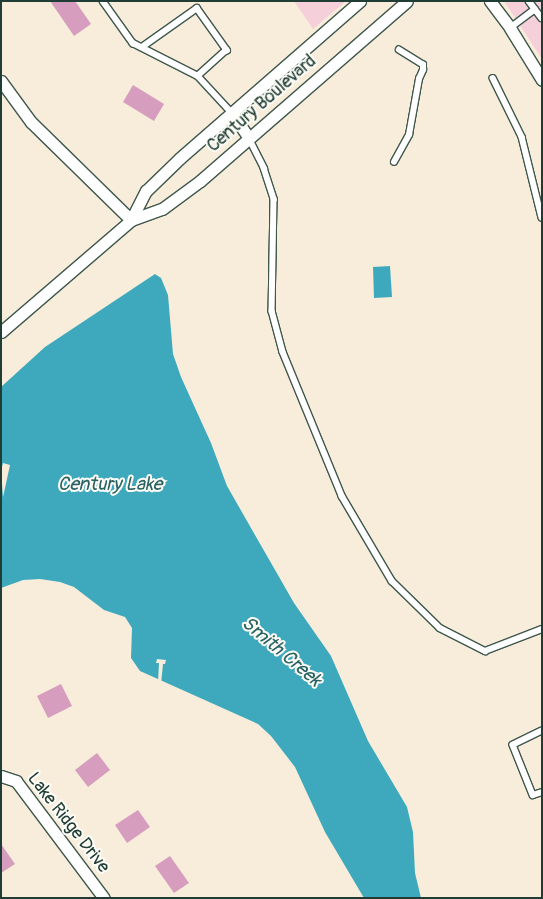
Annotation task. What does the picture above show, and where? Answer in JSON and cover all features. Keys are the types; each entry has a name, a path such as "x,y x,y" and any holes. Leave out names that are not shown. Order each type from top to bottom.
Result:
{"street":[{"name":"Century Boulevard","path":"1,332 131,220 162,209 200,181 407,1"},
{"path":"490,1 510,28 542,80"},
{"name":"Century Boulevard","path":"131,220 146,191 180,158 359,2"},
{"path":"1,81 36,127 131,220"},
{"path":"232,113 249,138"},
{"name":"Lake Ridge Drive","path":"1,776 16,781 104,898"}],"lane":[{"path":"103,1 133,43 198,76 232,113"},
{"path":"529,1 542,18"},
{"path":"142,47 197,8 227,50 198,76"},
{"path":"510,28 535,10"},
{"path":"394,162 409,135 419,79 423,70 423,65 399,50"},
{"path":"493,78 522,136 542,218"},
{"path":"249,138 264,168 274,199 272,311 283,352 342,496 392,582 440,628 485,651 542,629"},
{"path":"542,731 513,745 533,794 542,792"}],"shaded area":[{"path":"294,1 346,1 313,29"},
{"path":"504,1 542,1 542,59"}],"water":[{"path":"390,266 392,297 374,298 373,267"},
{"name":"Century Lake","path":"155,274 161,278 168,295 173,354 227,486 294,603 331,656 368,741 407,807 413,832 415,873 421,898 364,898 325,832 295,767 271,736 258,724 140,671 131,658 132,628 125,617 104,610 74,587 60,582 40,579 23,580 1,588 1,387 45,347"}],"pier":[{"path":"3,463 10,465 3,497 1,471"},
{"path":"157,659 166,660 165,664 163,664 161,684 158,682 159,663 156,663"}],"building":[{"path":"50,1 75,1 91,24 74,36"},
{"path":"133,85 164,104 154,121 123,102"},
{"path":"61,684 72,706 48,718 37,696"},
{"path":"97,753 110,770 88,787 75,770"},
{"path":"138,810 150,827 127,843 115,825"},
{"path":"1,844 15,864 1,873"},
{"path":"170,856 189,883 174,893 155,866"}],"water label":[{"name":"Smith Creek","path":"281,652"}]}
